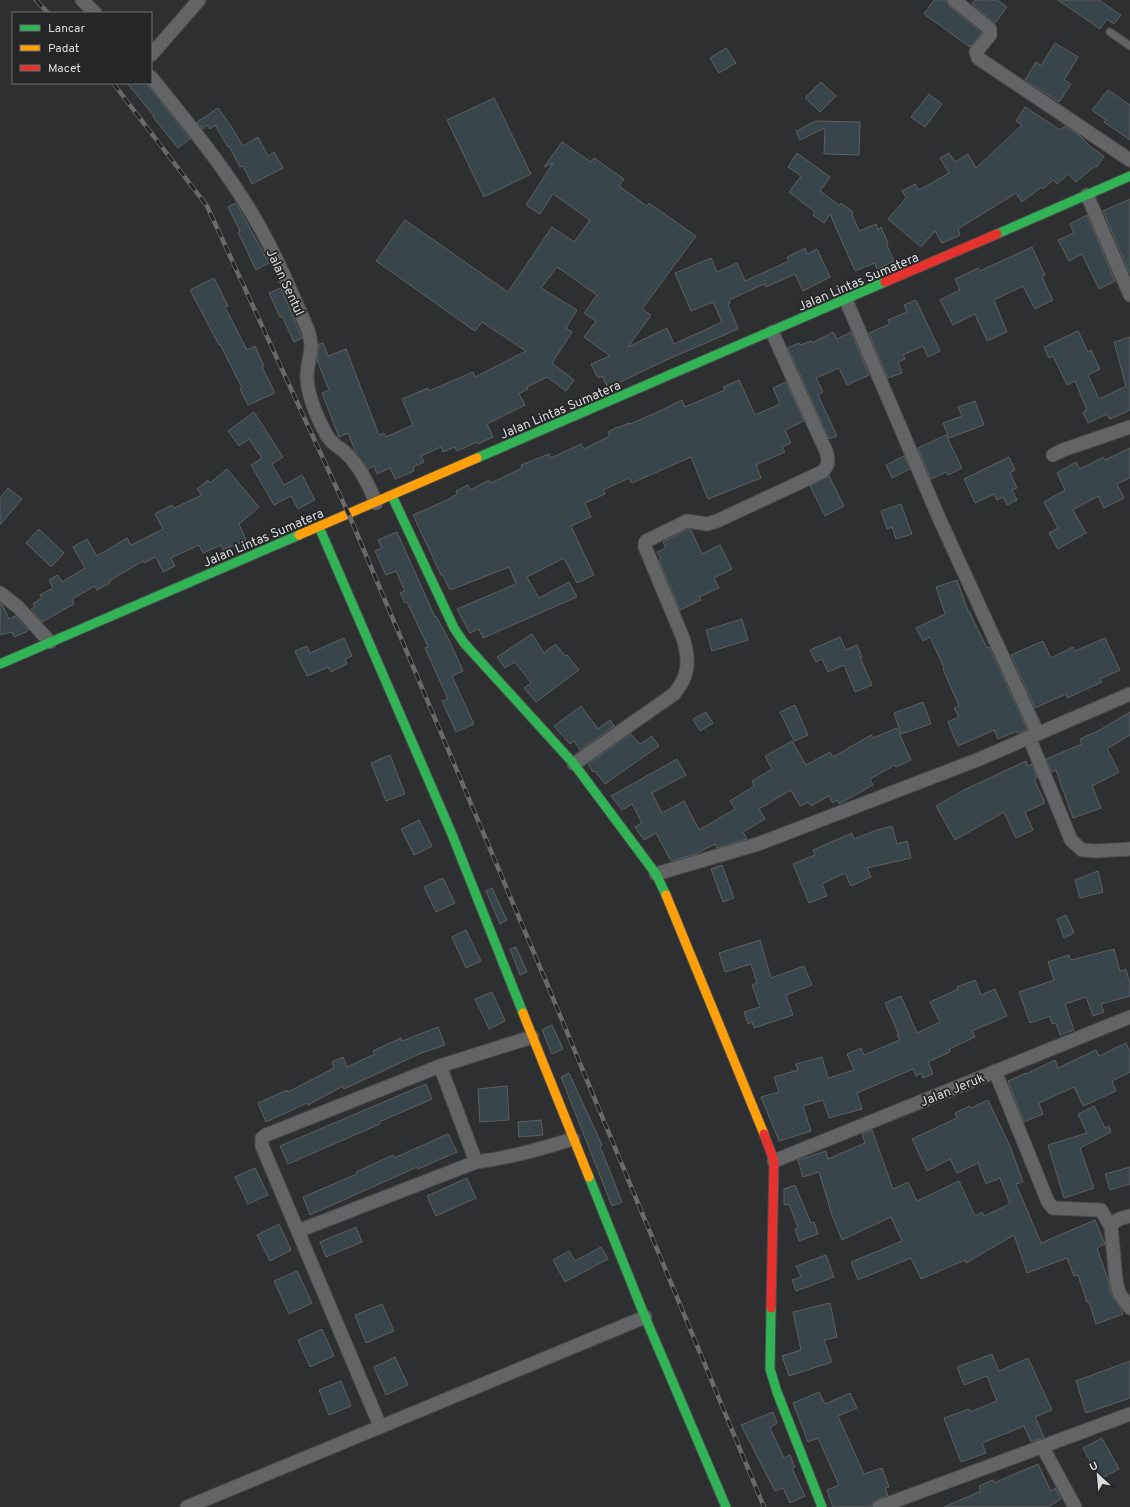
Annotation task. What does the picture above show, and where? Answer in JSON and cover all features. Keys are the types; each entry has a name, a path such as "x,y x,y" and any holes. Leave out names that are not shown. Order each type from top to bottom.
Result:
{"main road":[{"name":"Jalan Lintas Sumatera","path":"0,664 772,332 1130,176"},
{"path":"392,496 454,628 461,638 574,764 661,882 705,986 774,1161 770,1369 776,1392 822,1507"},
{"path":"319,527 451,832 645,1317 726,1507"}],"street":[{"path":"82,0 94,12"},
{"path":"152,54 199,0"},
{"path":"954,0 990,29 990,35 976,52 978,58 1130,160"},
{"name":"Jalan Sentul","path":"152,78 193,129 239,193 264,233 308,330 311,345 307,376 309,392 326,434 333,444 345,453 358,467 367,482 376,503"},
{"path":"1087,195 1130,295"},
{"path":"846,300 1033,736 1071,840 1082,850 1097,851 1130,848"},
{"path":"574,764 674,694 682,685 687,672 687,651 683,638 644,543 687,521 707,524 717,521 826,469 828,464 826,451 772,332"},
{"path":"1053,455 1130,426"},
{"path":"0,592 18,607 50,642"},
{"path":"656,874 758,844 976,760 1130,694"},
{"name":"Jalan Jeruk","path":"774,1161 1130,1017"},
{"path":"380,1426 262,1146 262,1138 440,1066 532,1037"},
{"path":"440,1066 476,1162"},
{"path":"995,1072 1048,1202 1053,1208 1101,1210 1111,1227 1116,1280 1119,1293 1130,1308"},
{"path":"298,1231 476,1162 530,1152 573,1139"},
{"path":"1111,1227 1113,1222 1130,1216"},
{"path":"187,1507 645,1317"},
{"path":"879,1507 1130,1414"},
{"path":"1042,1446 1075,1507"}],"lane":[{"path":"1110,32 1130,46"}],"building":[{"path":"934,0 946,0 949,6 982,33 970,47 924,14"},
{"path":"975,0 997,0 1007,7 995,23 972,4"},
{"path":"1058,0 1099,0 1121,15 1114,24 1107,19 1100,29"},
{"path":"1055,43 1078,57 1064,80 1071,84 1059,102 1025,80 1036,62 1041,66"},
{"path":"726,48 736,63 719,73 710,58"},
{"path":"821,82 836,96 820,112 805,98"},
{"path":"128,84 147,84 190,139 178,148 153,117 154,116"},
{"path":"1108,90 1130,105 1130,140 1104,122 1106,120 1092,110"},
{"path":"929,94 942,104 925,127 911,117"},
{"path":"494,98 531,174 484,197 447,120"},
{"path":"1025,107 1060,130 1065,126 1080,136 1091,147 1104,156 1097,167 1095,166 1076,182 1068,174 1057,184 1053,180 1043,189 1042,187 1022,202 1016,193 958,229 960,235 942,243 935,231 921,247 888,219 906,198 902,191 915,184 919,190 949,173 940,158 949,153 955,162 968,154 976,168 1022,125 1016,121"},
{"path":"218,108 243,146 258,137 268,156 274,152 283,168 252,184 243,166 240,167 229,146 228,147 215,125 210,129 207,125 203,129 197,122"},
{"path":"815,121 860,122 859,155 824,154 825,128 800,140 796,131"},
{"path":"562,142 591,162 594,158 624,179 619,186 647,206 649,203 696,236 642,309 651,315 628,347 667,328 674,344 722,322 713,302 691,311 675,273 711,258 717,272 737,263 745,281 789,261 787,257 805,248 807,254 817,249 830,277 803,291 795,274 766,287 764,284 729,300 730,303 728,304 738,329 664,361 608,388 602,376 598,378 591,364 610,356 584,337 596,321 584,313 597,295 557,267 541,288 577,310 566,328 572,332 552,363 574,380 566,391 547,377 527,387 528,389 519,394 525,405 487,424 493,437 457,451 455,447 443,452 441,447 421,456 424,462 413,467 414,471 395,479 390,468 377,474 374,466 368,469 356,453 348,433 339,437 322,393 329,390 317,360 319,344 323,343 328,356 346,349 379,435 384,433 386,437 413,425 402,399 428,388 429,391 473,372 475,377 526,351 482,322 475,331 376,261 405,220 508,292 552,227 574,242 590,220 553,194 540,214 526,205 553,163 544,167"},
{"path":"797,153 830,177 820,191 839,205 841,203 853,212 852,214 859,231 876,224 878,230 881,227 894,261 877,269 875,263 855,271 830,214 824,223 813,215 815,212 789,192 801,176 788,167"},
{"path":"1130,199 1130,274 1103,211"},
{"path":"236,203 269,263 256,270 238,232 240,231 228,207"},
{"path":"1087,215 1115,281 1099,289 1082,254 1069,261 1058,240 1074,233 1070,224"},
{"path":"1032,247 1045,275 1042,277 1053,300 1035,309 1023,286 994,300 1007,332 987,341 975,314 953,325 940,300 960,290 955,279 978,268 980,271"},
{"path":"214,278 228,306 225,307 247,350 255,346 264,366 262,367 275,393 248,405 240,389 242,388 220,344 219,345 190,290"},
{"path":"281,288 302,338 294,342 269,293"},
{"path":"916,300 940,351 928,357 923,346 903,355 905,359 898,362 902,373 888,378 869,333 890,324 888,320 907,312 904,305"},
{"path":"1078,331 1088,352 1091,350 1100,369 1088,375 1099,399 1126,386 1114,342 1130,337 1130,410 1110,419 1107,414 1088,423 1083,412 1087,410 1075,381 1067,385 1053,356 1049,358 1044,347"},
{"path":"833,332 837,339 851,332 869,375 847,385 839,368 816,378 823,392 818,395 837,436 829,439 788,348 799,343 800,345 811,341 812,343"},
{"path":"739,380 755,415 780,404 773,388 786,382 804,421 785,430 791,443 782,447 785,452 756,465 761,478 708,499 691,457 632,483 629,478 603,490 605,494 585,503 591,517 571,526 594,575 577,583 564,558 527,577 539,598 569,582 577,597 483,638 479,629 470,633 457,609 516,584 509,567 453,589 449,589 413,515 447,500 457,494 456,491 468,485 470,490 489,480 491,483 522,468 521,465 549,454 551,458 581,444 584,449 610,436 608,432 617,427 630,424 682,400 685,407 725,390 723,387"},
{"path":"975,401 984,425 949,438 943,423 962,416 958,407"},
{"path":"254,412 283,457 272,464 284,485 302,475 315,500 298,509 291,496 274,505 251,465 262,458 249,439 239,446 228,431"},
{"path":"946,435 962,468 948,475 946,472 931,479 918,448"},
{"path":"1130,448 1130,478 1117,484 1124,498 1104,508 1098,496 1073,510 1086,533 1058,549 1049,533 1058,528 1044,502 1065,490 1057,473 1076,462 1080,469 1103,457 1105,460"},
{"path":"904,456 910,469 892,478 886,465"},
{"path":"1009,457 1015,470 1010,473 1017,488 1012,490 1017,500 1007,505 1003,497 997,500 994,494 975,503 964,479"},
{"path":"227,469 259,507 239,524 246,540 223,550 221,545 203,553 199,545 171,558 175,566 163,572 156,557 144,563 143,561 109,581 110,583 97,590 95,586 72,599 74,604 42,622 31,609 35,607 33,604 42,598 40,595 53,588 49,580 58,575 62,582 85,568 73,547 87,539 97,556 127,538 131,545 163,529 155,514 172,505 174,508 202,495 197,489 208,480 210,483"},
{"path":"829,476 844,506 825,516 810,486"},
{"path":"8,488 22,499 0,525 0,498"},
{"path":"901,504 912,534 896,539 892,527 887,529 881,511"},
{"path":"39,529 64,553 51,567 26,543"},
{"path":"688,529 691,530 702,554 720,545 732,569 714,578 719,588 699,597 701,600 680,610 657,552 666,548 663,542"},
{"path":"397,532 435,617 436,616 450,642 463,671 452,676 474,724 456,732 442,701 448,699 425,648 428,647 407,602 405,603 400,593 405,591 396,571 386,575 375,551 382,548 378,540"},
{"path":"957,580 968,611 987,648 989,647 1027,729 1018,734 1017,731 998,739 994,730 958,746 948,722 959,717 954,708 959,706 930,637 923,641 916,628 945,614 936,587"},
{"path":"0,603 9,619 15,616 28,630 26,632 14,637 12,632 0,635"},
{"path":"742,619 748,640 712,651 706,630"},
{"path":"532,634 544,653 556,644 565,656 567,655 579,670 536,702 524,688 531,683 515,662 505,668 497,657"},
{"path":"840,637 846,650 857,645 862,657 860,657 872,685 855,692 844,665 828,672 822,659 816,662 810,650"},
{"path":"344,638 352,656 345,659 347,664 331,672 328,667 307,676 295,651 307,646 310,653"},
{"path":"1105,638 1120,670 1100,679 1102,682 1067,698 1066,694 1035,708 1011,655 1043,641 1051,658 1073,647 1075,651"},
{"path":"923,702 931,724 901,734 894,713"},
{"path":"795,705 808,735 794,741 780,712"},
{"path":"581,706 598,729 610,720 614,726 580,750 574,741 570,744 554,726"},
{"path":"706,712 713,723 700,731 693,719"},
{"path":"1130,712 1130,735 1107,749 1119,772 1092,786 1101,808 1073,818 1056,770 1052,772 1046,759 1082,744 1080,739 1098,731"},
{"path":"897,728 911,760 896,767 895,765 870,779 873,785 839,804 837,800 833,803 829,796 811,806 808,802 800,806 791,790 759,809 765,819 743,832 747,839 717,848 715,844 696,854 671,861 656,833 644,840 637,830 635,827 642,823 632,804 622,810 611,796 677,759 686,775 652,793 662,813 684,801 699,830 735,809 730,801 754,786 752,781 772,769 765,756 792,741 806,765 830,752 833,757 871,735 873,738"},
{"path":"631,734 640,744 652,736 659,746 605,784 595,771 593,772 588,764"},
{"path":"390,755 405,794 386,801 371,763"},
{"path":"1026,761 1028,766 1032,764 1037,778 1034,779 1045,803 1025,812 1033,830 1016,838 1004,812 955,840 936,806 964,790"},
{"path":"419,820 432,846 414,855 401,829"},
{"path":"892,826 897,844 907,841 911,858 867,868 871,877 851,886 845,873 822,884 827,896 809,903 793,864 815,855 813,850 852,833 854,839"},
{"path":"722,865 734,898 723,902 711,869"},
{"path":"1098,871 1103,892 1080,898 1075,880"},
{"path":"443,878 455,903 436,912 424,887"},
{"path":"492,888 507,920 500,924 486,891"},
{"path":"1066,915 1074,933 1064,938 1057,919"},
{"path":"466,930 481,961 466,968 452,937"},
{"path":"760,940 771,978 804,966 812,985 786,995 793,1015 754,1028 752,1022 748,1024 744,1012 760,1007 752,985 757,983 751,964 725,972 719,953"},
{"path":"516,947 527,972 520,975 510,949"},
{"path":"1114,949 1120,971 1126,969 1130,985 1130,996 1101,1004 1104,1012 1093,1016 1086,997 1065,1004 1074,1030 1060,1035 1056,1023 1052,1024 1050,1016 1030,1023 1019,992 1054,980 1048,962 1069,955 1071,960"},
{"path":"975,980 981,995 995,989 1007,1016 972,1031 975,1037 949,1049 950,1052 928,1062 933,1074 923,1078 921,1073 916,1076 913,1069 857,1093 862,1109 829,1118 823,1100 803,1106 811,1131 779,1141 761,1097 779,1092 774,1077 798,1070 796,1064 822,1057 828,1078 854,1070 847,1054 861,1048 864,1055 900,1040 885,1003 901,996 917,1033 940,1022 930,1002 958,989 957,987"},
{"path":"492,992 505,1021 489,1029 475,999"},
{"path":"552,1025 563,1049 552,1054 542,1030"},
{"path":"438,1027 445,1045 419,1054 344,1089 343,1086 308,1105 307,1103 266,1122 258,1103 287,1090 288,1092 334,1068 332,1062 343,1057 347,1067 375,1054 373,1051 401,1038 402,1041"},
{"path":"1126,1043 1130,1052 1130,1072 1112,1081 1116,1091 1083,1106 1074,1087 1039,1103 1043,1114 1024,1122 1008,1081 1055,1060 1058,1068 1096,1050 1099,1056"},
{"path":"569,1073 602,1145 600,1146 622,1202 612,1206 561,1077"},
{"path":"426,1084 432,1099 379,1122 380,1124 288,1164 280,1146"},
{"path":"507,1086 509,1120 480,1122 478,1089"},
{"path":"988,1100 1010,1146 1023,1182 1016,1184 1041,1243 1095,1220 1105,1244 1097,1248 1108,1280 1111,1295 1123,1314 1096,1324 1078,1275 1074,1276 1067,1258 1027,1273 1014,1235 966,1263 965,1260 921,1279 911,1258 858,1280 851,1262 902,1241 891,1217 842,1240 832,1215 819,1172 803,1177 798,1160 826,1151 828,1159 865,1143 862,1134 872,1130 893,1189 908,1182 917,1201 959,1181 975,1216 982,1212 984,1216 1010,1204 1000,1178 986,1184 978,1163 957,1173 950,1159 927,1171 912,1139 957,1118 955,1113 970,1106 971,1108"},
{"path":"1094,1106 1105,1128 1109,1126 1111,1132 1080,1148 1094,1188 1064,1198 1048,1145 1087,1133 1078,1114"},
{"path":"541,1120 543,1135 519,1137 518,1122"},
{"path":"448,1134 457,1152 418,1169 417,1167 310,1215 303,1197 357,1174 356,1172 393,1155 394,1158"},
{"path":"1130,1167 1130,1184 1110,1190 1105,1174"},
{"path":"255,1168 268,1195 248,1204 235,1177"},
{"path":"467,1178 476,1198 436,1216 427,1196"},
{"path":"795,1185 811,1223 814,1222 818,1234 799,1241 795,1229 798,1227 789,1204 784,1205 784,1189"},
{"path":"279,1224 291,1250 270,1261 257,1235"},
{"path":"356,1227 362,1242 326,1257 320,1242"},
{"path":"601,1247 608,1259 565,1282 553,1260 569,1251 575,1261"},
{"path":"826,1255 834,1277 796,1291 792,1280 801,1277 796,1266"},
{"path":"297,1271 312,1303 289,1314 274,1281"},
{"path":"830,1303 837,1337 824,1340 832,1362 789,1376 782,1356 801,1350 793,1312"},
{"path":"382,1304 394,1331 366,1343 355,1315"},
{"path":"322,1329 334,1356 310,1367 298,1340"},
{"path":"992,1354 999,1371 1028,1358 1052,1410 1035,1417 1044,1437 1031,1442 1024,1426 982,1443 986,1453 961,1462 944,1418 969,1409 970,1412 997,1401 987,1376 964,1385 957,1367"},
{"path":"395,1357 408,1385 386,1395 374,1367"},
{"path":"1130,1361 1130,1398 1086,1413 1076,1381"},
{"path":"341,1381 351,1406 329,1415 319,1390"},
{"path":"819,1392 825,1404 850,1393 857,1408 838,1416 864,1474 882,1468 889,1487 885,1488 888,1495 873,1502 871,1507 833,1507 827,1490 839,1485 818,1438 808,1442 793,1403"},
{"path":"773,1412 777,1423 770,1428 784,1458 790,1455 795,1467 792,1468 805,1496 790,1503 783,1488 775,1491 741,1425"},
{"path":"1102,1438 1119,1469 1100,1479 1083,1448"},
{"path":"1038,1464 1051,1491 1055,1488 1061,1499 1048,1507 944,1507 981,1491 979,1486 993,1480 994,1483"}],"railway":[{"path":"36,0 47,12"},
{"path":"114,84 207,206 349,515 545,979 764,1507"}],"traffic: fast":[{"path":"997,234 1130,176"},
{"path":"477,458 885,282"},
{"path":"392,496 454,628 464,643 574,764 656,874 666,895"},
{"path":"319,527 451,832 523,1013"},
{"path":"0,664 299,535"},
{"path":"589,1177 645,1317 726,1507"},
{"path":"771,1308 770,1369 777,1392 822,1507"}],"traffic: slow":[{"path":"299,535 477,458"},
{"path":"666,895 764,1134"},
{"path":"523,1013 589,1177"}],"traffic: jam":[{"path":"885,282 997,234"},
{"path":"764,1134 774,1161 771,1308"}]}
